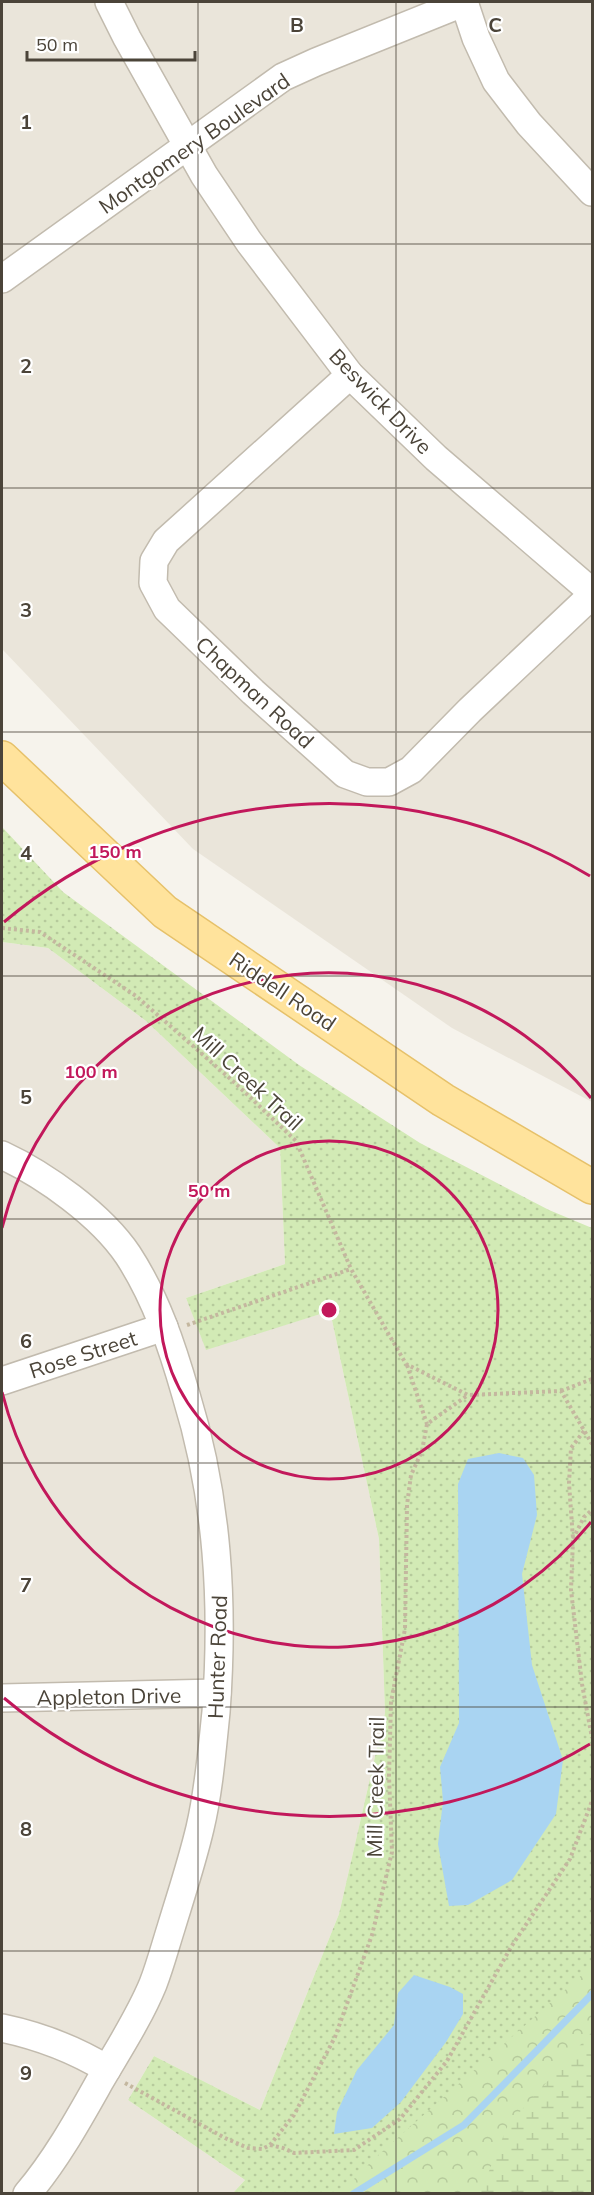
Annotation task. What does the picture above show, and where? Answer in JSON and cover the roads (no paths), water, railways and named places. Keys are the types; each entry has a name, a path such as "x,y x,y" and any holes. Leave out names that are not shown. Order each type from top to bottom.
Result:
{"main road":[{"name":"Riddell Road","path":"2,758 165,912 443,1100 592,1187"}],"street":[{"name":"Beswick Drive","path":"109,2 204,176 249,242 350,375 436,458 592,593"},
{"name":"Montgomery Boulevard","path":"2,279 283,77 465,2"},
{"path":"465,2 476,38 496,81 529,124 592,192"},
{"name":"Chapman Road","path":"350,375 166,541 154,561 153,583 167,609 345,774 367,782 390,782 411,770 592,593"},
{"name":"Hunter Road","path":"2,1155 54,1185 96,1220 126,1252 147,1287 175,1326 192,1416 204,1462 220,1595 221,1638 217,1693 202,1815 188,1872 152,1985 116,2076 43,2175 27,2193"},
{"name":"Rose Street","path":"2,1381 175,1326"},
{"name":"Appleton Drive","path":"2,1698 217,1693"},
{"path":"2,2028 31,2034 78,2052 116,2076"}],"water":[{"path":"499,1453 523,1458 534,1475 537,1515 522,1574 532,1665 563,1760 556,1814 512,1880 468,1905 449,1906 438,1844 443,1801 440,1767 459,1723 458,1484 468,1459"},
{"path":"414,1975 450,1987 463,1994 463,2014 446,2042 401,2102 372,2128 334,2134 337,2112 357,2070 394,2025 398,1993"}],"waterway":[{"path":"353,2194 464,2125 592,1994"}]}
